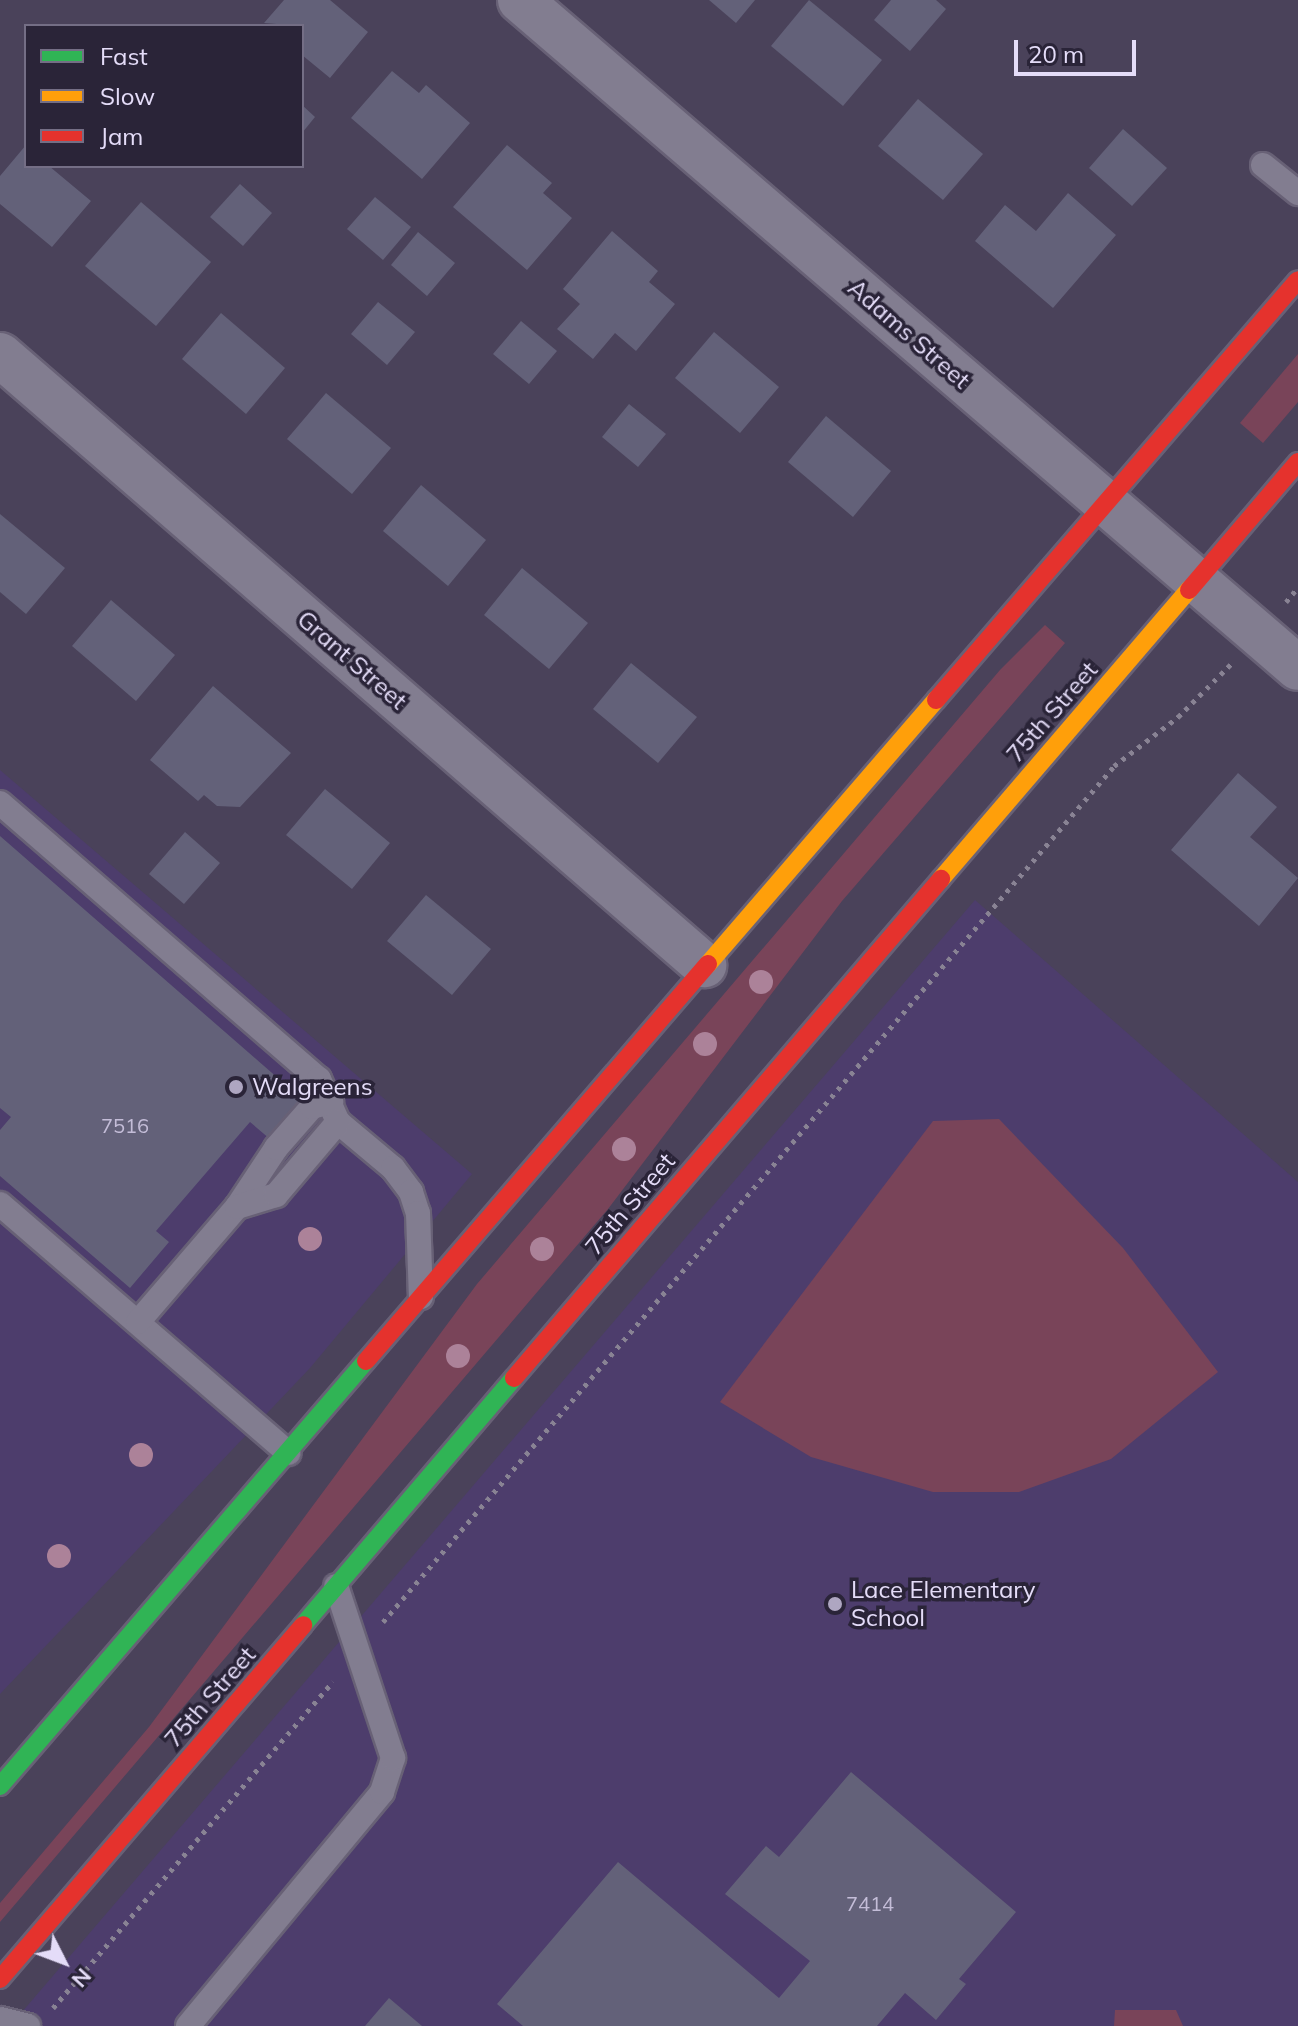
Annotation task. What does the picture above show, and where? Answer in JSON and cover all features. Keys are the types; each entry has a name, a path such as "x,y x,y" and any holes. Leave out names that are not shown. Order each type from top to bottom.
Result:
{"main road":[{"path":"0,1786 704,965 1108,504 1298,280"},
{"name":"75th Street","path":"0,1979 1298,462"}],"street":[{"name":"Adams Street","path":"520,0 1298,668"},
{"name":"Grant Street","path":"0,355 704,965"}],"lane":[{"path":"1263,165 1298,193"},
{"path":"0,803 309,1067 334,1112 393,1168 411,1192 418,1213 421,1297"},
{"path":"138,1322 237,1207 276,1195 334,1112"},
{"path":"0,1204 288,1453"},
{"path":"188,2026 382,1792 393,1758 336,1586"},
{"path":"0,2019 28,2026"}],"path":[{"path":"374,1633 1114,766 1178,717 1223,673"},
{"path":"51,2011 342,1670"}],"shaded area":[{"path":"1298,354 1298,402 1263,443 1240,423"},
{"path":"1045,625 1065,643 842,901 608,1209 0,1922 0,1903 149,1727 477,1284 1000,670"},
{"path":"0,770 472,1174 310,1368 0,1694"},
{"name":"Lace Elementary School","path":"975,900 1298,1182 1298,2026 10,2026"},
{"path":"999,1119 1123,1248 1218,1372 1111,1459 1019,1492 933,1492 811,1457 720,1402 933,1121"},
{"path":"1115,2010 1176,2010 1183,2026 1114,2026"}],"building":[{"path":"284,0 330,0 368,32 330,78 304,57 304,24 264,23"},
{"path":"709,0 755,0 736,23"},
{"path":"809,0 882,60 843,106 771,46"},
{"path":"891,0 936,0 946,9 910,51 874,20"},
{"path":"392,71 419,93 426,85 470,123 422,179 351,118"},
{"path":"918,99 983,154 943,200 878,146"},
{"path":"304,107 315,117 304,131"},
{"path":"1123,129 1167,168 1132,206 1089,168"},
{"path":"507,145 552,183 543,193 572,218 527,270 453,207"},
{"path":"24,147 24,168 51,168 91,201 52,247 0,204 0,176"},
{"path":"240,184 272,213 243,246 210,217"},
{"path":"1068,193 1116,235 1053,308 975,241 1005,205 1036,231"},
{"path":"375,197 411,227 383,260 347,229"},
{"path":"141,202 211,262 156,326 85,266"},
{"path":"612,231 658,271 649,282 675,304 636,351 615,333 593,359 557,329 580,304 563,289"},
{"path":"418,232 455,263 427,296 391,265"},
{"path":"378,302 415,332 387,365 351,334"},
{"path":"221,313 285,368 246,414 182,359"},
{"path":"521,321 557,351 529,384 493,354"},
{"path":"714,332 779,387 740,433 675,378"},
{"path":"326,393 391,448 352,494 287,439"},
{"path":"629,404 666,434 638,467 602,437"},
{"path":"826,416 891,471 853,517 788,462"},
{"path":"421,485 486,540 448,586 383,531"},
{"path":"0,514 65,568 26,614 0,592"},
{"path":"522,568 588,623 549,669 484,615"},
{"path":"111,600 175,655 136,701 72,646"},
{"path":"631,663 697,717 658,763 593,709"},
{"path":"213,686 291,753 240,807 217,806 204,795 198,801 150,760"},
{"path":"1238,773 1277,807 1250,837 1298,878 1259,926 1171,850"},
{"path":"325,789 390,843 352,889 286,835"},
{"path":"185,832 220,863 184,904 149,874"},
{"name":"Walgreens","path":"0,836 310,1106 277,1145 250,1122 156,1231 169,1242 130,1288 0,1176 0,1130 11,1117 0,1108"},
{"path":"426,895 491,949 452,995 387,941"},
{"path":"851,1772 1016,1912 959,1979 966,1984 936,2020 905,1993 877,2026 523,2026 497,2004 618,1862 779,1998 810,1961 725,1894 766,1846 779,1857"},
{"path":"389,1998 422,2026 365,2026"}],"traffic: fast":[{"path":"0,1786 366,1361"},
{"path":"303,1625 514,1378"}],"traffic: slow":[{"path":"941,879 1189,590"},
{"path":"708,964 936,700"}],"traffic: jam":[{"path":"936,700 1298,280"},
{"path":"1189,590 1298,462"},
{"path":"514,1378 941,879"},
{"path":"366,1361 708,964"},
{"path":"0,1979 303,1625"}],"place":[{"name":"Walgreens","path":"236,1087"},
{"name":"Lace Elementary School","path":"835,1604"}]}
